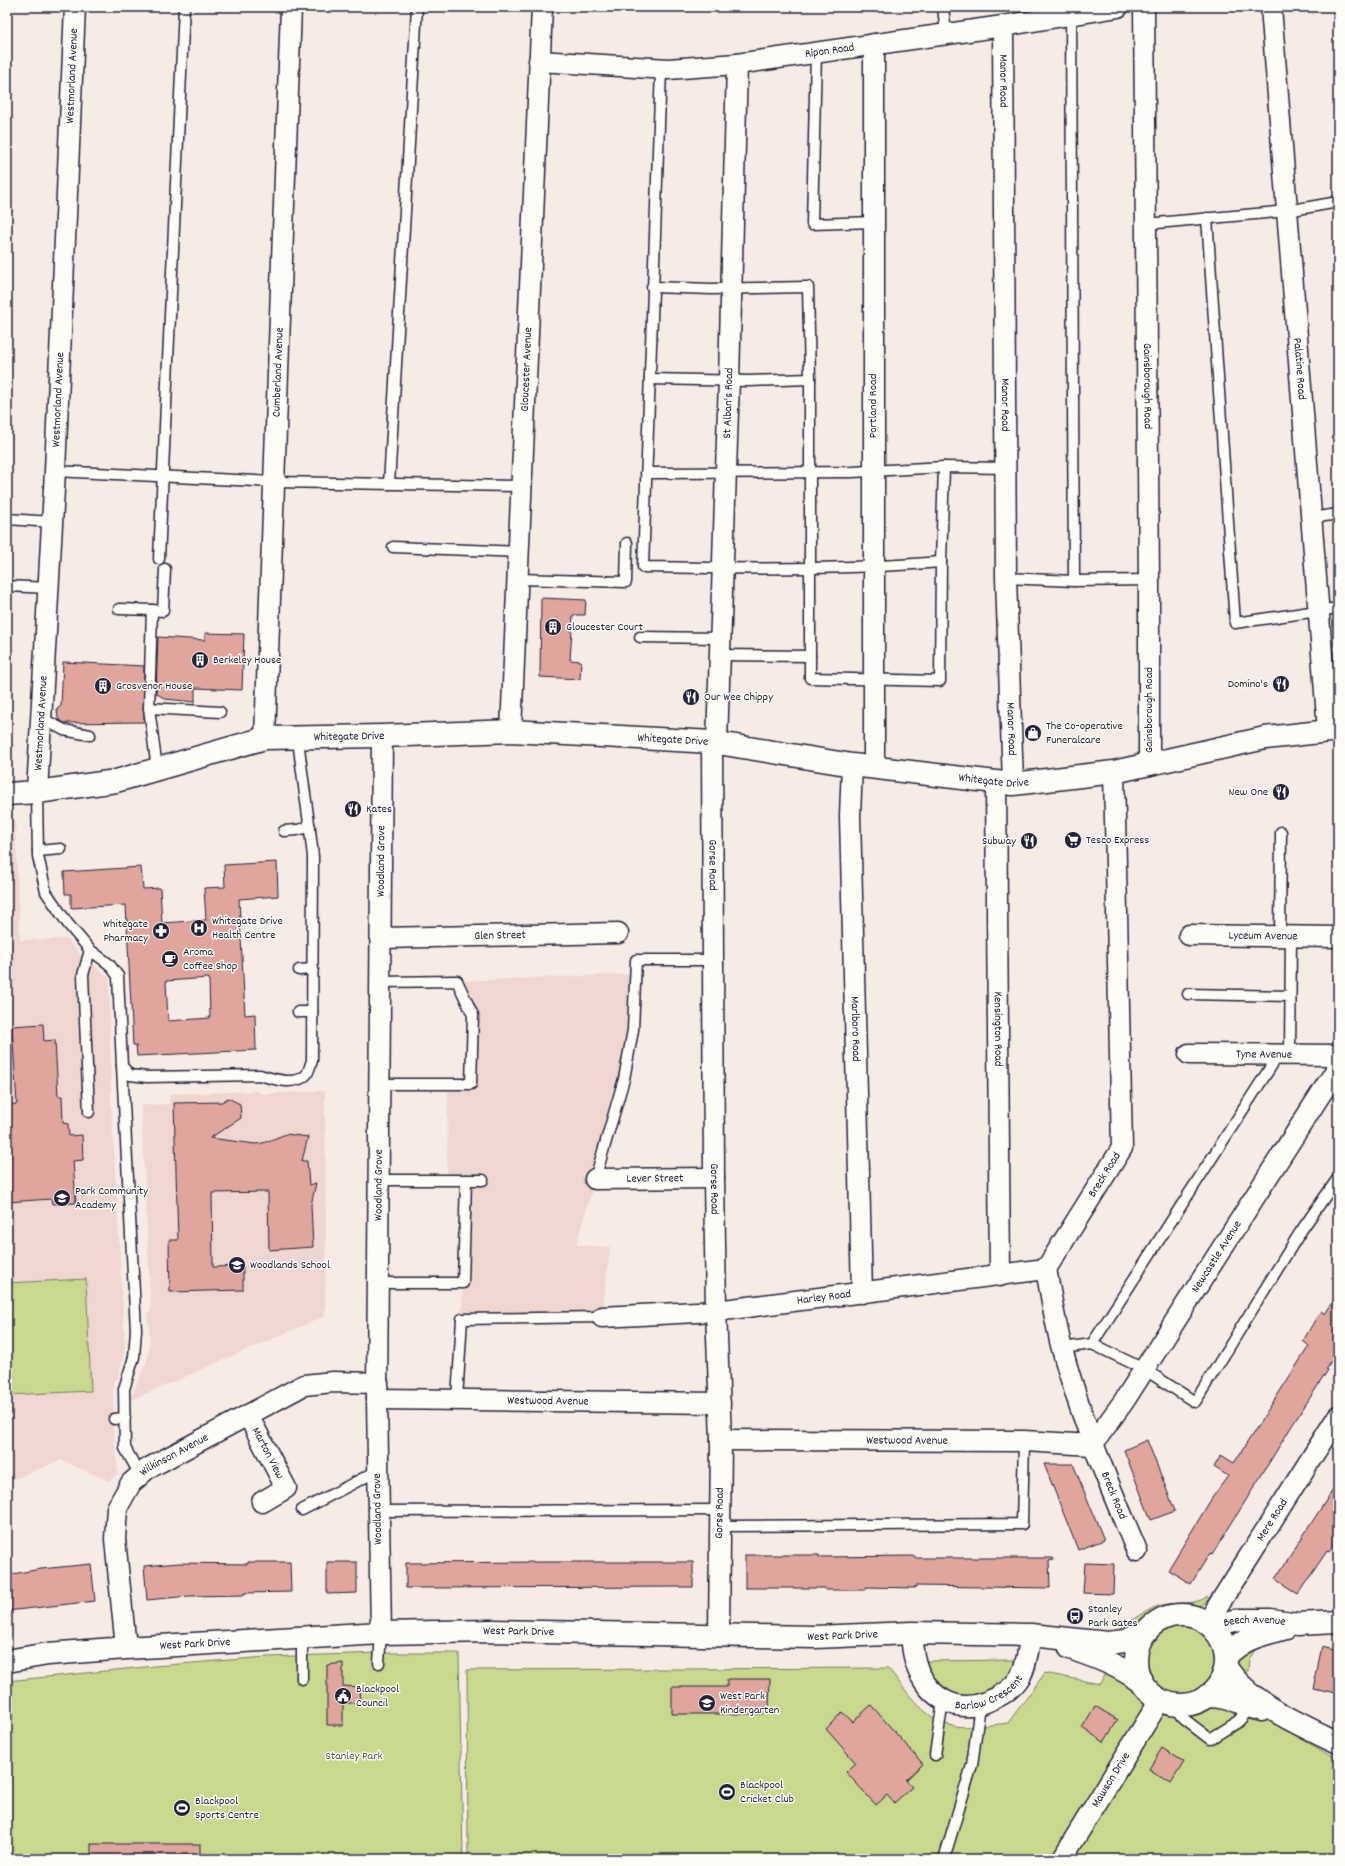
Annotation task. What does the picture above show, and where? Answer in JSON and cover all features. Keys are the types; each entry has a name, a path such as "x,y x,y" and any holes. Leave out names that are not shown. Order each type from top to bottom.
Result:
{"street":[{"name":"Westmorland Avenue","path":"37,792 55,472 75,7"},
{"name":"Cumberland Avenue","path":"265,738 292,7"},
{"name":"Gloucester Avenue","path":"511,731 542,7"},
{"name":"Ripon Road","path":"539,61 661,69 737,64 1003,26 1118,7"},
{"name":"Gainsborough Road","path":"1144,7 1149,580 1149,765"},
{"name":"Palatine Road","path":"1271,7 1318,610 1333,730"},
{"name":"Manor Road","path":"1003,26 1006,468 1005,784"},
{"name":"Portland Road","path":"874,44 874,768"},
{"name":"St Alban's Road","path":"714,742 723,568 737,64"},
{"name":"Whitegate Drive","path":"7,794 37,792 116,781 265,738 382,736 511,731 714,742 852,766 1005,784 1114,772 1265,738 1333,730"},
{"name":"Woodland Grove","path":"380,1633 377,1391 382,736"},
{"name":"Gorse Road","path":"714,742 714,1178 716,1312 721,1440 719,1636"},
{"name":"Marlboro Road","path":"852,766 850,816 862,1293"},
{"name":"Breck Road","path":"1114,772 1122,1148 1046,1269 1062,1348 1092,1445 1136,1551"},
{"name":"Kensington Road","path":"1000,1276 1005,784"},
{"name":"Glen Street","path":"381,938 618,933"},
{"name":"Lyceum Avenue","path":"1189,935 1338,936"},
{"name":"Tyne Avenue","path":"1189,1054 1338,1055"},
{"name":"Newcastle Avenue","path":"1092,1445 1124,1402 1338,1068"},
{"name":"Lever Street","path":"595,1179 714,1178"},
{"name":"Harley Road","path":"602,1317 716,1312 1046,1269"},
{"name":"Wilkinson Avenue","path":"126,1648 114,1539 117,1508 131,1483 147,1469 304,1385 333,1382 377,1391"},
{"name":"Westwood Avenue","path":"377,1391 457,1400 720,1403"},
{"name":"Marton View","path":"248,1415 286,1488 262,1502"},
{"name":"Mere Road","path":"1209,1624 1338,1416"},
{"name":"Westwood Avenue","path":"721,1440 1024,1441 1092,1445"},
{"path":"1226,1661 1219,1683 1207,1696 1192,1704 1167,1702 1149,1692 1141,1681 1137,1668 1136,1655 1138,1646 1146,1631 1161,1619 1170,1616 1189,1615 1209,1624 1221,1640 1226,1661 1241,1686 1255,1703"},
{"name":"Beech Avenue","path":"1209,1624 1239,1620 1271,1620 1298,1624 1338,1622"},
{"name":"Beech Avenue","path":"1226,1661 1241,1642 1298,1624"},
{"name":"West Park Drive","path":"7,1661 48,1654 126,1648 380,1633 493,1631 815,1637 911,1633 1031,1635 1115,1642 1126,1641 1146,1631"},
{"name":"Barlow Crescent","path":"911,1633 913,1656 918,1670 926,1683 943,1700 953,1705 968,1707 980,1705 1009,1691 1020,1676 1026,1659 1031,1635"},
{"name":"West Park Drive","path":"1031,1635 1105,1659 1141,1681"},
{"path":"1207,1696 1224,1697 1255,1703 1338,1743"},
{"name":"Mawson Drive","path":"1062,1859 1167,1702"}],"lane":[{"path":"159,559 184,7"},
{"path":"389,484 417,7"},
{"path":"943,7 946,33"},
{"path":"1072,15 1074,581"},
{"path":"816,52 812,224 875,222"},
{"path":"661,69 642,567 874,567 941,562"},
{"path":"1146,224 1287,211 1338,202"},
{"path":"1207,218 1235,623 1338,608"},
{"path":"652,287 731,289 808,287 810,379 810,678 874,678 940,681 941,562 944,467"},
{"path":"650,379 810,379"},
{"path":"646,473 726,474 873,471 944,467 1006,468"},
{"path":"55,472 274,482 521,486"},
{"path":"1311,518 1338,514"},
{"path":"7,519 52,522"},
{"path":"518,579 626,582 627,543"},
{"path":"392,547 519,552"},
{"path":"119,609 163,610 165,569"},
{"path":"1006,578 1074,581 1149,580"},
{"path":"7,586 49,588"},
{"path":"152,610 149,708 157,769"},
{"path":"640,637 810,656"},
{"path":"149,708 220,712"},
{"path":"41,718 64,730 90,735"},
{"path":"122,1066 130,1075 147,1077 260,1075 276,1080 298,1079 306,1074 312,1060 313,857 298,738"},
{"path":"37,792 38,850 46,892 68,924 109,964 118,976 136,1330 134,1357 124,1389 125,1448 140,1475"},
{"path":"284,831 310,827"},
{"path":"1092,1344 1284,1054 1290,996 1285,936 1281,832"},
{"path":"38,850 62,849"},
{"path":"89,1112 83,975 97,952"},
{"path":"595,1179 624,1079 633,1030 636,960 713,960"},
{"path":"299,970 313,969"},
{"path":"380,1084 471,1084 473,1015 457,981 381,982"},
{"path":"1188,994 1290,996"},
{"path":"298,1012 312,1012"},
{"path":"1062,1348 1092,1344 1144,1369 1195,1402 1301,1231 1338,1178"},
{"path":"379,1180 483,1180"},
{"path":"378,1283 463,1284 466,1180"},
{"path":"457,1400 462,1319 602,1317"},
{"path":"114,1419 124,1418"},
{"path":"378,1511 1022,1524 1024,1441"},
{"path":"302,1510 377,1471"},
{"path":"379,1663 380,1633"},
{"path":"302,1637 302,1679"},
{"path":"935,1755 943,1700"},
{"path":"1167,1702 1184,1719 1210,1739 1239,1721 1255,1703"},
{"path":"944,1859 972,1765 980,1705"}],"shaded area":[{"name":"Park Community Academy","path":"7,820 15,820 20,940 68,939 76,950 109,978 111,1098 125,1348 118,1379 113,1380 113,1427 118,1473 109,1481 61,1460 7,1482"},
{"path":"635,974 624,1079 576,1245 610,1247 602,1317 462,1319 466,1180 447,1180 448,1084 471,1084 473,1015 457,981"},
{"name":"Woodlands School","path":"259,1091 260,1094 325,1091 325,1316 129,1401 147,1361 150,1339 147,1312 151,1312 141,1105 169,1104 169,1094"}],"green space":[{"path":"86,1279 91,1391 7,1395 7,1283"},
{"path":"1207,1597 1211,1598 1201,1605 1186,1610 1165,1612 1136,1628 1112,1635 1141,1615 1158,1606 1196,1602"},
{"path":"1172,1622 1186,1622 1200,1628 1210,1638 1216,1652 1214,1673 1210,1680 1200,1690 1186,1696 1172,1696 1158,1690 1148,1680 1142,1666 1142,1652 1148,1638 1158,1628"},
{"path":"1257,1647 1249,1659 1248,1671 1240,1676 1236,1663 1239,1656"},
{"name":"Stanley Park","path":"379,1653 459,1653 463,1859 7,1859 7,1681 155,1666 267,1657"},
{"path":"1014,1660 1014,1667 1008,1678 988,1691 973,1696 958,1694 944,1687 928,1672 927,1666 927,1661"},
{"name":"Blackpool Cricket Club","path":"888,1668 922,1709 930,1716 949,1725 962,1727 1008,1723 1045,1673 1100,1684 1107,1668 1167,1712 1179,1712 1190,1708 1228,1683 1248,1712 1269,1720 1338,1760 1338,1859 468,1859 467,1670"}],"building":[{"name":"Gloucester Court","path":"541,598 586,600 585,615 573,615 570,660 581,661 580,679 540,677"},
{"name":"Berkeley House","path":"205,633 244,634 242,690 195,688 195,702 165,699 156,693 158,637 205,640"},
{"name":"Grosvenor House","path":"63,662 144,666 144,722 65,723 60,721 58,718 57,709 61,706"},
{"path":"277,862 278,896 239,899 245,1015 255,1014 256,1050 137,1056 136,1045 133,1045 126,905 71,908 71,894 65,894 64,872 141,867 143,889 160,888 162,923 206,920 204,888 225,887 224,865","holes":["209,978 210,1018 168,1021 166,981"]},
{"path":"43,1024 44,1041 55,1040 58,1096 62,1096 63,1123 68,1124 69,1136 82,1135 83,1160 73,1161 76,1203 52,1204 51,1199 7,1202 7,1105 17,1104 12,1026"},
{"path":"228,1098 240,1104 241,1118 210,1138 255,1144 263,1143 286,1134 308,1137 302,1161 307,1161 309,1185 316,1183 311,1205 313,1247 269,1250 268,1192 212,1193 213,1267 243,1266 243,1290 170,1292 169,1240 178,1240 174,1103 222,1102"},
{"path":"1338,1294 1338,1350 1326,1369 1328,1370 1212,1555 1210,1553 1191,1584 1168,1570 1212,1498 1228,1476 1214,1467 1221,1455 1234,1463 1309,1346 1303,1341 1315,1320 1321,1311 1325,1314"},
{"path":"1147,1440 1175,1511 1151,1520 1124,1450"},
{"path":"1044,1464 1073,1464 1104,1540 1078,1550"},
{"path":"1338,1482 1338,1539 1329,1552 1327,1551 1298,1594 1275,1579"},
{"path":"745,1555 819,1555 819,1557 915,1556 915,1558 1053,1558 1054,1560 1049,1561 1050,1588 915,1586 915,1588 866,1587 866,1590 825,1590 825,1588 745,1588"},
{"path":"248,1562 290,1562 291,1592 189,1596 147,1600 144,1566 179,1563 248,1564"},
{"path":"327,1562 357,1562 357,1593 327,1594"},
{"path":"693,1562 693,1587 406,1588 406,1563"},
{"path":"1085,1563 1114,1564 1113,1594 1083,1593"},
{"path":"91,1564 95,1601 7,1611 7,1575 41,1569"},
{"path":"1322,1646 1338,1650 1338,1695 1313,1689"},
{"name":"Blackpool Council","path":"343,1663 343,1686 359,1687 360,1703 343,1703 343,1725 327,1725 327,1665"},
{"path":"727,1679 770,1679 769,1707 763,1707 763,1714 672,1714 672,1687 727,1687"},
{"path":"871,1705 923,1764 906,1780 912,1787 894,1803 887,1795 876,1805 846,1772 856,1763 826,1729 842,1712 853,1722"},
{"path":"1095,1706 1118,1720 1104,1742 1082,1728"},
{"path":"1162,1748 1184,1762 1171,1783 1149,1769"},
{"path":"91,1844 200,1844 200,1859 91,1859"}],"place":[{"name":"Gloucester Court","path":"553,627"},
{"name":"Berkeley House","path":"200,660"},
{"name":"Domino's","path":"1281,684"},
{"name":"Grosvenor House","path":"103,686"},
{"name":"Our Wee Chippy","path":"691,697"},
{"name":"The Co-operative Funeralcare","path":"1033,733"},
{"name":"New One","path":"1281,792"},
{"name":"Kates","path":"353,809"},
{"name":"Tesco Express","path":"1073,840"},
{"name":"Subway","path":"1029,841"},
{"name":"Whitegate Drive Health Centre","path":"199,928"},
{"name":"Whitegate Pharmacy","path":"161,931"},
{"name":"Aroma Coffee Shop","path":"170,959"},
{"name":"Park Community Academy","path":"62,1198"},
{"name":"Woodlands School","path":"237,1265"},
{"name":"Stanley Park Gates","path":"1075,1616"},
{"name":"Blackpool Council","path":"343,1696"},
{"name":"West Park Kindergarten","path":"707,1703"},
{"name":"Blackpool Cricket Club","path":"727,1792"},
{"name":"Blackpool Sports Centre","path":"182,1808"}]}
